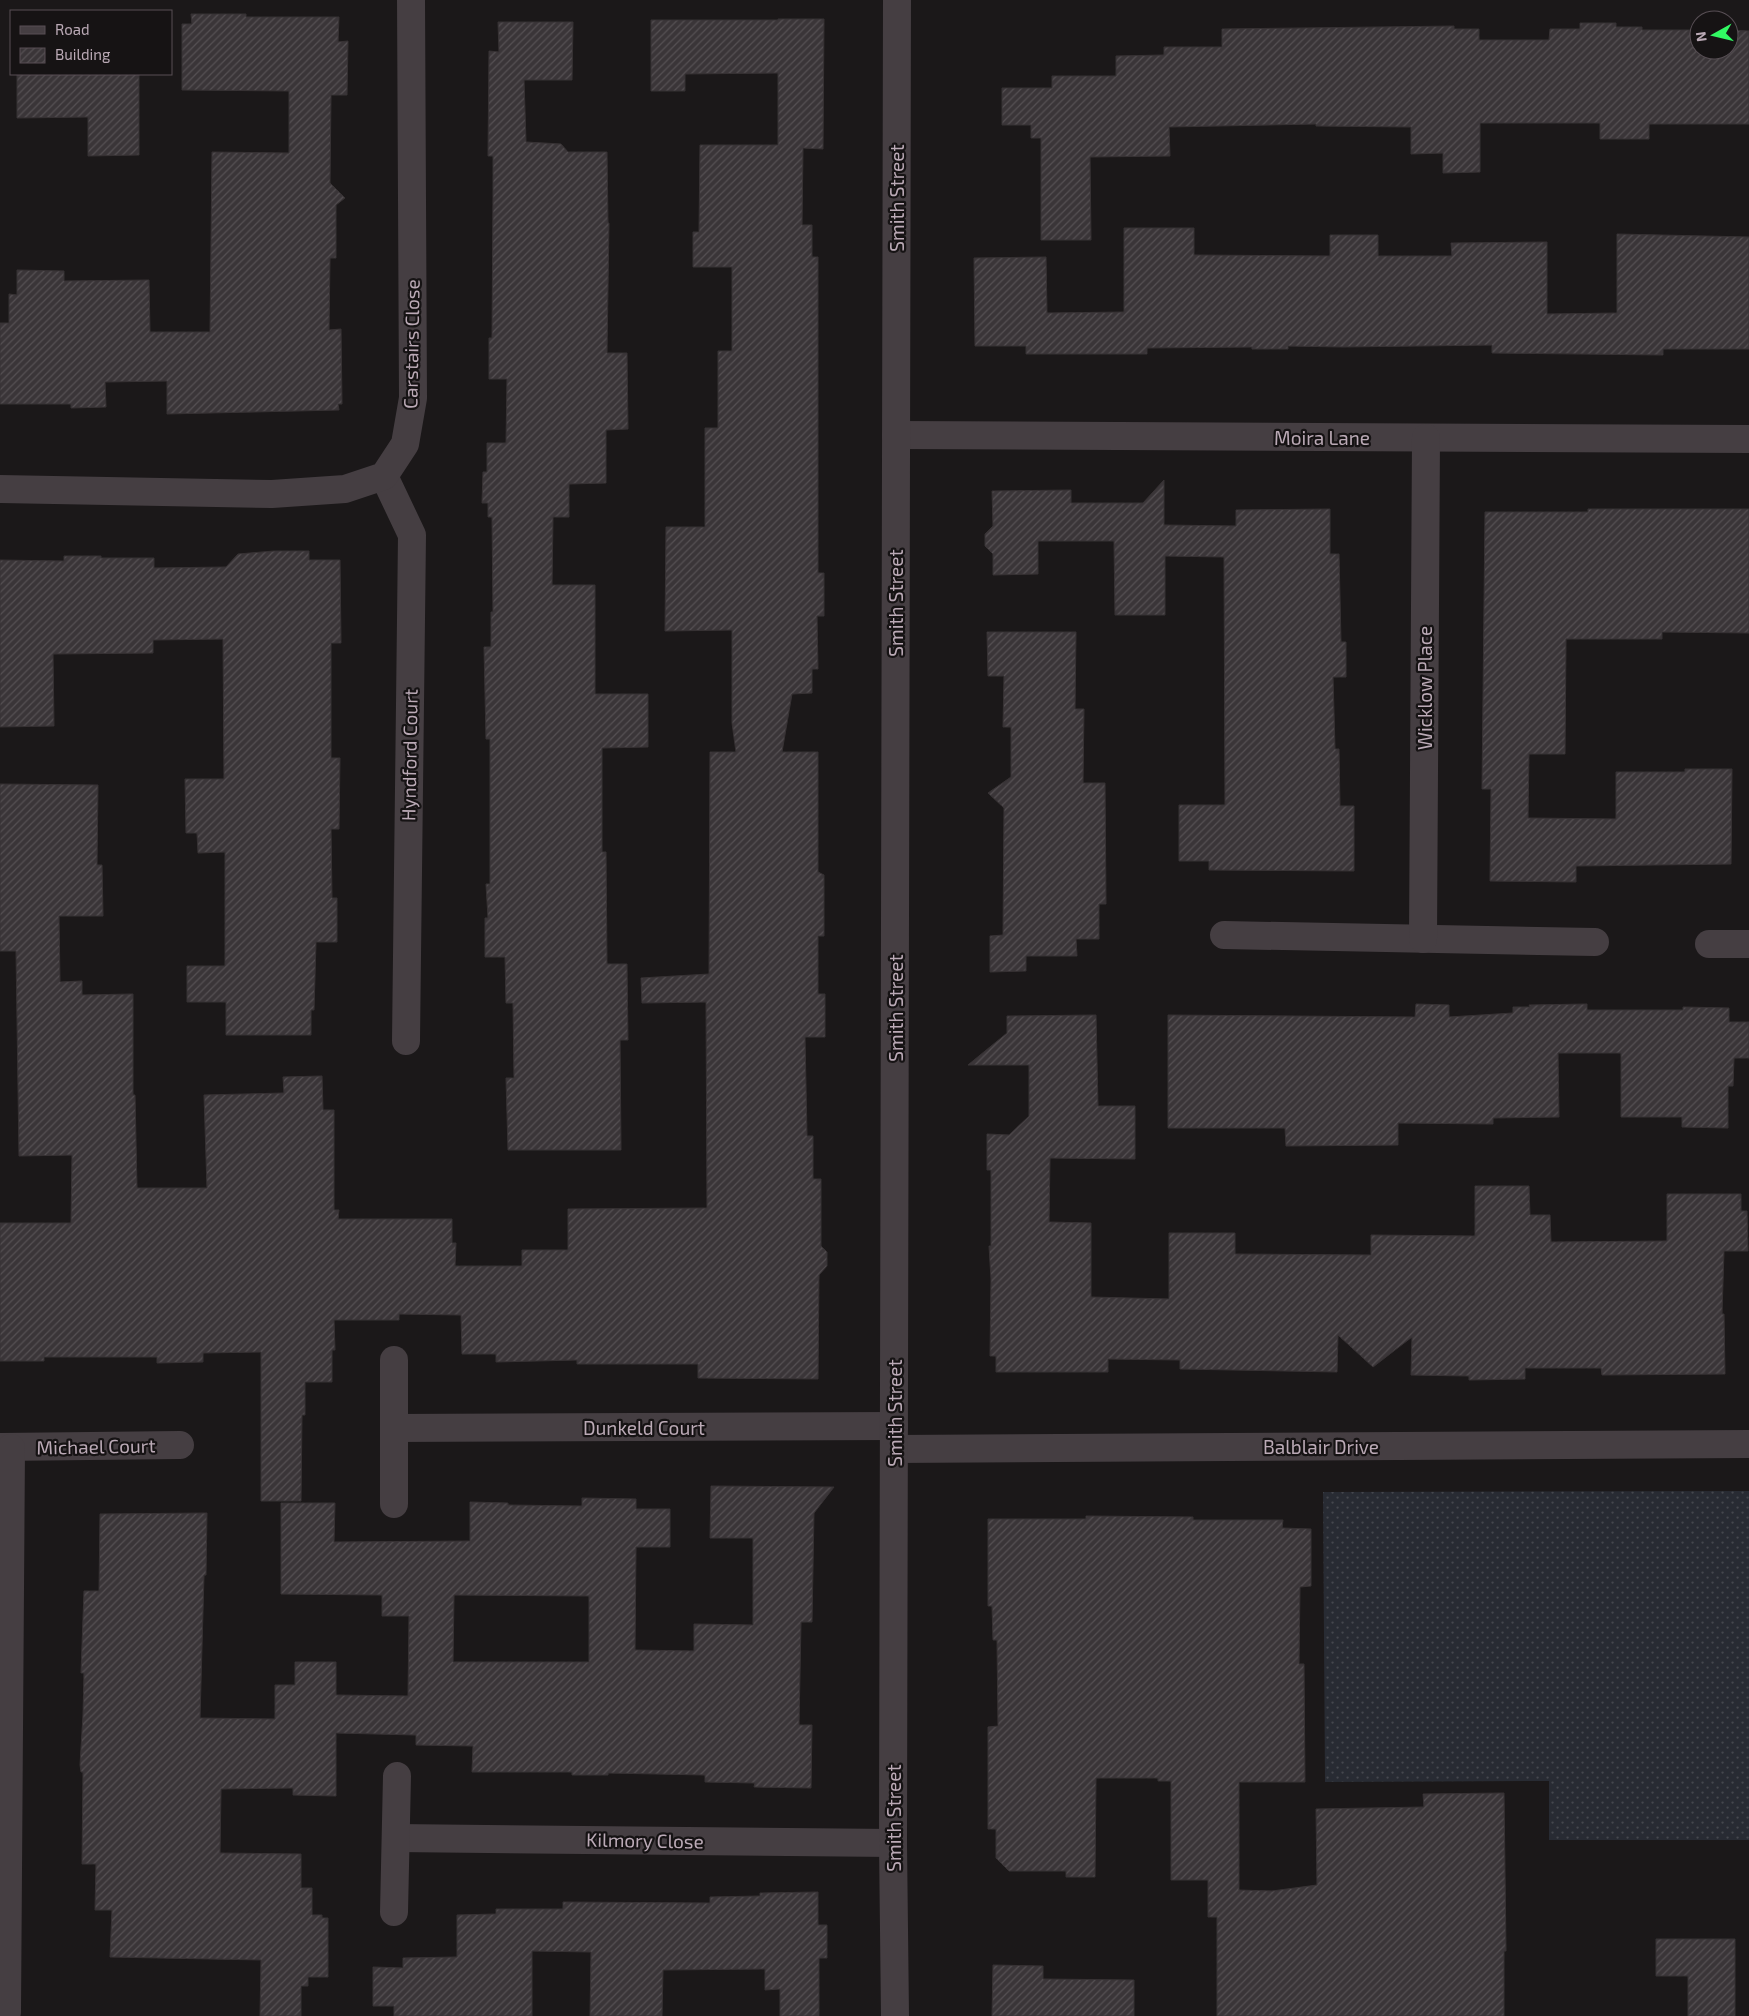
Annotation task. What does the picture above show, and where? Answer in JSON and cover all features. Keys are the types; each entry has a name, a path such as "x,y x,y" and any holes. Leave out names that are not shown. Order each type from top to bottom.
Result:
{"street":[{"name":"Carstairs Close","path":"384,476 405,444 414,398 411,0"},
{"name":"Smith Street","path":"895,2016 893,1843 897,0"},
{"name":"Moira Lane","path":"896,435 1749,439"},
{"name":"Wicklow Place","path":"1423,939 1426,438"},
{"path":"0,488 272,494 345,489 384,476"},
{"name":"Hyndford Court","path":"384,476 412,535 406,1041"},
{"path":"1224,935 1595,942"},
{"path":"1709,944 1749,944"},
{"path":"394,1360 394,1504"},
{"name":"Dunkeld Court","path":"394,1428 894,1438"},
{"name":"Balblair Drive","path":"894,1438 1749,1444"},
{"name":"Michael Court","path":"7,2012 6,1448 180,1444"},
{"path":"394,1912 397,1776"},
{"name":"Kilmory Close","path":"396,1838 893,1843"}],"shaded area":[{"path":"1749,1491 1749,1840 1549,1840 1549,1781 1325,1782 1323,1492"}],"building":[{"path":"191,14 246,14 246,17 339,17 338,42 348,41 347,95 331,95 330,183 345,198 336,205 336,258 330,258 329,330 341,329 342,404 338,404 339,410 167,414 167,381 105,382 106,407 71,408 71,404 0,404 0,323 9,323 9,294 17,295 17,270 64,271 64,281 149,280 150,332 210,332 212,152 289,153 289,91 182,90 182,24 192,24"},
{"path":"824,19 823,149 803,148 802,225 812,225 812,257 818,257 818,573 824,573 824,616 817,616 818,669 812,669 812,693 792,694 782,752 818,752 818,872 824,875 824,936 818,936 818,994 825,994 825,1037 805,1037 807,1136 813,1136 813,1179 821,1179 821,1246 827,1252 827,1266 819,1275 818,1379 698,1378 698,1364 577,1364 577,1360 496,1362 496,1354 462,1354 461,1315 399,1314 399,1320 334,1320 335,1350 332,1350 332,1382 305,1382 305,1415 302,1415 301,1501 261,1501 261,1352 203,1353 203,1362 157,1363 157,1357 44,1357 44,1361 0,1361 0,1223 71,1223 72,1155 19,1156 16,951 0,951 0,784 98,785 97,865 102,865 103,916 59,916 60,982 82,981 82,995 133,994 133,1095 135,1095 137,1188 207,1188 204,1095 284,1093 283,1077 322,1076 323,1110 334,1110 334,1210 339,1210 338,1219 452,1219 452,1243 456,1243 455,1266 522,1266 522,1250 568,1250 568,1209 707,1208 706,1002 642,1003 641,978 709,974 710,752 736,752 732,723 732,630 665,631 666,527 705,527 705,428 718,428 718,351 732,351 732,267 693,267 693,232 699,232 700,145 778,145 778,73 685,74 685,91 651,91 651,20"},
{"path":"498,22 573,22 572,80 524,80 526,142 561,144 568,152 607,152 609,223 607,353 627,353 628,429 606,430 606,483 569,484 569,517 553,517 552,585 595,585 595,694 648,694 648,747 602,748 602,852 606,852 607,964 627,964 628,1040 620,1040 621,1150 508,1150 506,1078 514,1078 513,1003 506,1003 505,957 485,957 485,918 488,918 486,884 490,884 490,739 486,739 484,647 491,647 491,612 493,612 492,517 488,517 488,503 482,503 483,472 487,472 487,443 506,443 507,379 489,379 489,338 492,338 493,156 488,156 489,51 499,52"},
{"path":"1580,23 1616,23 1616,27 1642,27 1642,30 1689,30 1689,60 1739,60 1739,30 1749,31 1749,124 1649,124 1649,139 1600,139 1600,123 1480,123 1480,172 1443,173 1443,153 1411,154 1411,127 1316,126 1316,124 1169,127 1170,156 1090,157 1091,240 1041,240 1041,138 1031,138 1031,125 1002,125 1002,88 1052,88 1052,76 1116,76 1116,56 1164,55 1164,47 1222,47 1222,29 1454,26 1454,29 1479,29 1479,40 1549,40 1550,29 1580,29"},
{"path":"17,75 139,75 139,155 88,156 88,117 17,118"},
{"path":"1124,228 1194,228 1194,255 1330,256 1330,235 1378,235 1378,256 1452,256 1451,243 1547,242 1547,314 1617,313 1617,234 1749,237 1749,349 1663,349 1663,355 1492,353 1492,345 1288,346 1288,349 1252,349 1252,347 1147,348 1147,354 1026,354 1026,346 975,346 974,258 1046,257 1047,313 1124,312"},
{"path":"1164,480 1164,525 1236,526 1236,510 1330,509 1330,554 1339,554 1341,642 1346,642 1346,677 1333,677 1335,749 1339,749 1340,806 1354,806 1354,871 1209,870 1209,861 1179,861 1179,805 1225,805 1224,557 1165,556 1165,615 1115,615 1114,541 1038,541 1038,574 993,575 993,554 985,546 985,534 993,526 992,491 1071,490 1071,503 1143,503"},
{"path":"1588,509 1749,509 1749,633 1662,632 1662,639 1566,639 1565,754 1529,754 1528,818 1616,819 1616,772 1685,772 1685,769 1732,769 1731,864 1576,866 1576,882 1490,881 1491,789 1482,789 1485,512 1588,512"},
{"path":"309,551 309,560 340,560 341,643 331,643 331,758 340,758 339,829 331,829 332,898 337,898 337,942 316,942 314,1010 311,1010 311,1035 226,1035 226,1002 187,1002 187,966 225,966 225,852 198,853 197,833 186,833 185,779 224,779 223,639 153,640 153,653 53,654 54,726 0,727 0,560 64,561 64,556 101,556 101,558 154,558 154,568 226,567 238,554"},
{"path":"987,632 1076,632 1075,709 1084,709 1083,783 1105,783 1106,904 1099,904 1099,939 1076,939 1077,956 1026,956 1026,971 990,972 990,936 1003,935 1004,808 988,793 1011,777 1011,727 1003,727 1004,676 988,676"},
{"path":"1416,1004 1449,1005 1449,1017 1513,1013 1513,1007 1530,1007 1529,1005 1587,1004 1587,1010 1683,1010 1683,1007 1729,1008 1729,1022 1749,1022 1749,1058 1734,1058 1733,1086 1728,1086 1728,1128 1682,1127 1682,1117 1621,1117 1621,1053 1558,1053 1559,1117 1493,1118 1493,1124 1398,1123 1398,1145 1286,1146 1285,1128 1168,1128 1168,1015 1415,1017"},
{"path":"1096,1015 1098,1106 1135,1106 1135,1159 1050,1158 1049,1222 1091,1223 1091,1297 1169,1299 1169,1233 1235,1233 1235,1254 1371,1255 1371,1235 1475,1236 1475,1186 1529,1186 1530,1215 1550,1215 1551,1242 1667,1241 1667,1194 1741,1194 1741,1211 1747,1211 1748,1251 1724,1251 1722,1314 1724,1314 1725,1374 1602,1375 1601,1368 1525,1368 1525,1379 1469,1380 1469,1376 1411,1375 1412,1337 1373,1367 1338,1335 1337,1372 1180,1369 1180,1360 1108,1359 1108,1372 996,1372 996,1356 990,1356 991,1279 989,1246 991,1246 991,1170 987,1170 987,1134 1009,1135 1029,1116 1029,1065 968,1065 1007,1033 1007,1016"},
{"path":"711,1486 834,1487 814,1513 812,1622 801,1622 799,1725 812,1725 811,1788 754,1787 755,1783 705,1782 705,1775 608,1773 608,1775 572,1775 572,1772 472,1772 473,1746 416,1745 416,1735 336,1733 336,1796 293,1795 293,1788 221,1789 220,1853 301,1854 301,1888 312,1888 312,1915 322,1915 322,1918 328,1918 328,1977 308,1977 308,1986 301,1986 301,2016 260,2016 261,1960 110,1957 112,1910 95,1910 96,1864 82,1864 83,1772 81,1772 80,1765 84,1673 81,1673 84,1591 99,1591 100,1514 207,1513 200,1718 275,1719 275,1685 295,1685 295,1662 336,1662 336,1695 408,1696 409,1616 382,1616 382,1595 281,1594 281,1503 335,1503 334,1542 470,1541 470,1502 508,1503 508,1505 582,1506 582,1498 636,1499 636,1509 670,1509 670,1547 636,1547 635,1650 694,1651 694,1624 753,1625 753,1538 710,1538","holes":["454,1595 589,1596 589,1662 453,1662"]},
{"path":"1086,1516 1193,1517 1193,1520 1283,1520 1282,1528 1311,1529 1311,1586 1300,1587 1299,1664 1304,1664 1305,1782 1239,1782 1239,1890 1272,1891 1317,1885 1316,1809 1424,1807 1423,1794 1504,1793 1506,1951 1504,1951 1504,2016 1217,2016 1217,1917 1208,1917 1208,1880 1171,1880 1171,1781 1158,1781 1158,1778 1096,1778 1095,1877 1066,1877 1066,1871 1009,1871 996,1858 996,1829 988,1829 988,1727 998,1726 997,1640 993,1640 992,1606 988,1606 988,1519 1086,1519"},
{"path":"818,1892 818,1925 827,1925 827,1958 819,1958 819,2016 780,2016 780,1989 765,1990 765,1969 663,1970 662,2016 590,2016 591,1952 532,1951 532,2016 394,2016 394,2006 373,2006 373,1967 403,1968 403,1958 457,1957 457,1915 496,1914 496,1909 563,1909 563,1902 710,1903 710,1897 760,1896 760,1893"},
{"path":"1656,1939 1735,1939 1735,2016 1688,2016 1688,1976 1656,1976"},
{"path":"993,1965 1043,1966 1043,1979 1134,1980 1134,2016 992,2016"}]}
